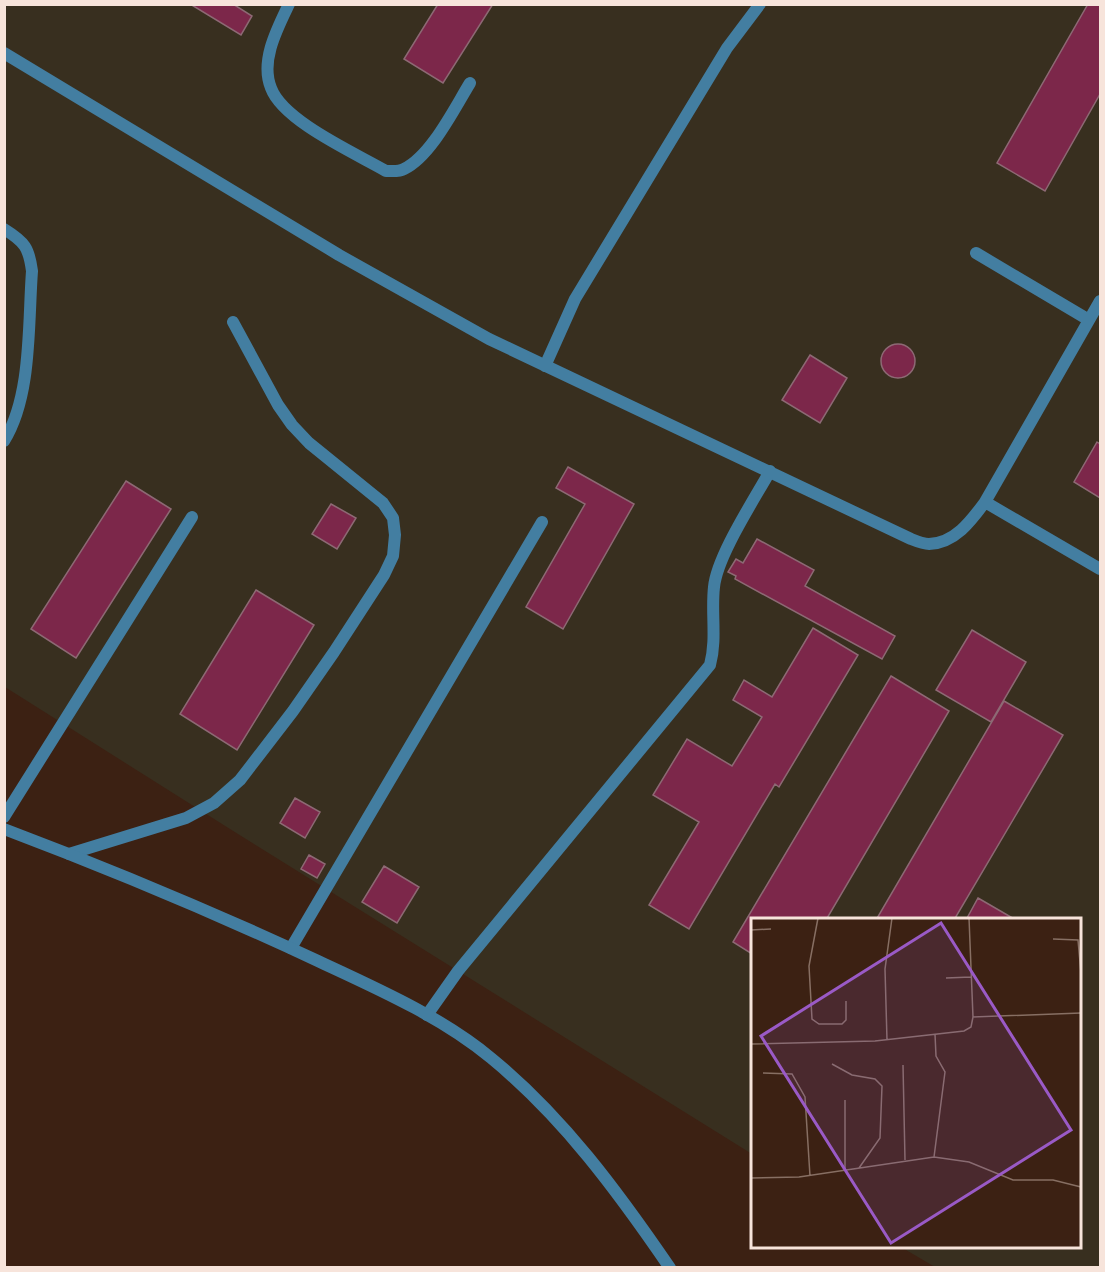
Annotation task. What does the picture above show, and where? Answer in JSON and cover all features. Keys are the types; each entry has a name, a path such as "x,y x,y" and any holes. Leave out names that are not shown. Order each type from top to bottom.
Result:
{"street":[{"path":"289,4 275,33 267,67 271,89 284,108 301,123 386,171 402,171 416,163 470,84"},
{"path":"545,366 574,299 727,48 760,4"},
{"path":"4,52 339,255 489,339 911,539 929,544 949,538 969,525 985,502 1101,301"},
{"path":"4,229 16,236 30,251 32,271 24,392 18,414 4,441"},
{"path":"975,253 1089,320"},
{"path":"69,854 186,819 214,803 240,780 293,711 334,652 393,556 395,535 393,518 383,503 309,443 291,425 232,322"},
{"path":"428,1015 471,954 710,665 714,651 714,588 717,574 725,554 770,471"},
{"path":"985,502 1101,569"},
{"path":"4,817 192,517"},
{"path":"291,948 542,522"},
{"path":"4,829 246,927 428,1015 489,1056 531,1093 569,1133 635,1216 670,1268"}],"shaded area":[{"path":"4,5 1100,5 1100,1267 935,1267 903,1248 1081,1248 1081,918 751,918 751,1153 5,687"}],"building":[{"path":"190,4 233,4 252,16 241,35"},
{"path":"438,4 493,4 443,83 404,59"},
{"path":"1088,4 1100,4 1100,94 1045,191 997,163"},
{"path":"898,344 910,349 915,361 910,373 898,378 886,373 881,361 886,349"},
{"path":"810,355 847,378 820,423 782,400"},
{"path":"1097,442 1100,444 1100,498 1074,482"},
{"path":"568,467 634,504 563,629 526,607 585,504 556,488"},
{"path":"126,481 171,509 76,658 31,629"},
{"path":"331,504 356,518 337,549 312,534"},
{"path":"757,539 814,570 805,586 895,636 882,659 735,579 736,576 728,572 736,559 743,563"},
{"path":"256,590 314,625 237,750 180,714"},
{"path":"813,628 858,655 779,787 775,784 689,929 649,905 699,822 653,795 687,739 732,766 762,717 733,700 744,680 772,697"},
{"path":"972,630 1026,662 991,722 936,690"},
{"path":"891,676 949,711 827,918 751,918 751,953 733,942"},
{"path":"1004,701 1063,735 955,918 877,918"},
{"path":"295,798 320,812 305,838 280,823"},
{"path":"309,855 325,864 317,878 301,869"},
{"path":"384,866 419,887 397,923 362,902"},
{"path":"978,898 1013,918 967,918"}]}
